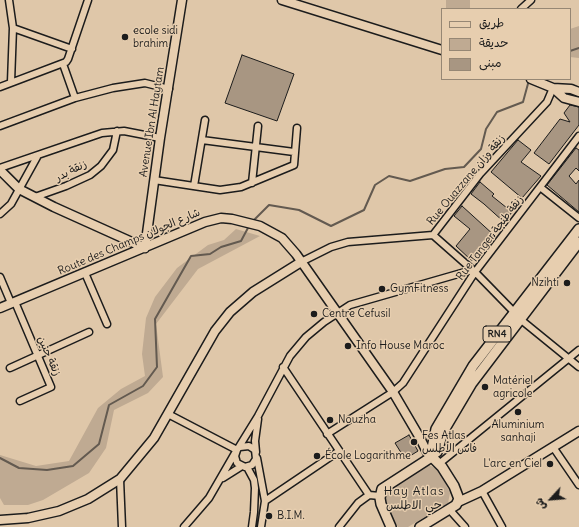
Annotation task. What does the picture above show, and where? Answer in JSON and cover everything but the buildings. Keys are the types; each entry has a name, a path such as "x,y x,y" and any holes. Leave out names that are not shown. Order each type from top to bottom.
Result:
{"main road":[{"name":"RN4","path":"435,460 442,432 469,388 517,315 579,229"},
{"name":"RN4","path":"517,315 579,242"},
{"path":"391,527 382,509 380,496 384,487 435,460 458,494 458,502 420,527"}],"street":[{"path":"9,0 12,28 11,82"},
{"path":"0,87 63,64 68,59 72,49 88,0"},
{"name":"Avenue Ibn Al Haytam","path":"145,248 160,138 182,0"},
{"path":"282,0 441,50"},
{"path":"522,8 531,0"},
{"path":"12,28 72,49"},
{"path":"63,64 75,98"},
{"path":"534,80 553,88 564,98 579,102"},
{"path":"0,126 75,98 113,88 145,83 169,89"},
{"path":"553,88 571,89 579,92"},
{"name":"Rue Ouazzane زنقة وزان","path":"301,262 331,247 348,242 432,235 480,174 547,102 553,88"},
{"path":"194,186 205,120"},
{"path":"252,182 258,126"},
{"path":"154,180 227,191 252,182 294,165 297,128"},
{"path":"145,248 19,189 0,169 84,139 117,131 160,138"},
{"name":"زنقة بدر","path":"34,197 60,189 90,175 101,166 113,150 117,131"},
{"name":"Rue Tanger زنقة طنجة","path":"327,434 393,392 408,377 473,271 579,136"},
{"path":"202,140 294,152"},
{"path":"0,214 11,204 37,157"},
{"path":"540,187 579,218"},
{"name":"Route des Champs شارع الجولان","path":"0,308 209,220 221,218 238,220 269,230 289,245 393,392 420,438 435,460"},
{"path":"432,235 473,271 517,315 579,366"},
{"path":"0,520 28,518 58,511 88,499 120,479 141,456 168,414 215,331 230,312 253,292 301,262"},
{"path":"184,527 209,498 258,416 283,367 301,342 337,313 357,303 473,271"},
{"path":"85,273 107,324"},
{"name":"زنقة حنين","path":"0,277 51,387 20,401"},
{"path":"10,368 89,332"},
{"path":"435,460 579,350"},
{"path":"283,367 369,495"},
{"path":"168,414 237,450 249,446 256,454"},
{"path":"258,416 255,441 256,454 265,501 261,527"},
{"path":"458,502 482,490 579,431"},
{"path":"553,447 579,485"},
{"path":"237,450 235,460 252,474 255,488 252,527"},
{"path":"265,501 338,451"},
{"path":"219,482 226,475 254,463 256,454"},
{"path":"120,479 122,527"},
{"path":"482,490 502,527"},
{"path":"339,527 358,503 369,495 380,496"},
{"path":"449,509 465,527"}],"green space":[{"path":"446,0 470,0 470,8 446,8"},
{"path":"579,26 579,58 571,57 571,29"},
{"path":"236,229 260,236 198,269 156,324 163,377 148,393 114,410 106,448 89,473 43,500 28,505 4,505 0,498 0,455 36,466 69,461 98,408 121,389 145,376 142,354 146,318 155,297 177,268 208,245 224,240"},
{"path":"429,465 439,470 450,493 448,503 408,527 398,527 384,503 385,491"}],"waterway":[{"path":"571,51 579,48"},
{"path":"253,221 269,205 299,210 331,226 364,210 375,185 389,176 410,181 445,169 464,167 481,149 486,129 497,112 523,102 529,80"},
{"path":"0,458 19,468 47,470 73,466 99,444 109,405 143,386 157,367 155,319 191,256 210,254 221,247 241,241 249,226"}],"place":[{"name":"ecole sidi brahim","path":"125,37"},
{"name":"Nzihti","path":"567,283"},
{"name":"GymFitness","path":"382,289"},
{"name":"Centre Cefusil","path":"314,314"},
{"name":"Info House Maroc","path":"348,346"},
{"name":"Matériel agricole","path":"485,387"},
{"name":"Aluminium sanhaji","path":"518,412"},
{"name":"Nouzha","path":"330,420"},
{"name":"Fes Atlas فاس الأطلس","path":"414,442"},
{"name":"École Logarithme","path":"317,456"},
{"name":"L'arc en Ciel","path":"550,464"},
{"name":"B.I.M.","path":"269,516"}],"district":[{"name":"Hay Atlas حي الاطلس","path":"414,499"}]}
